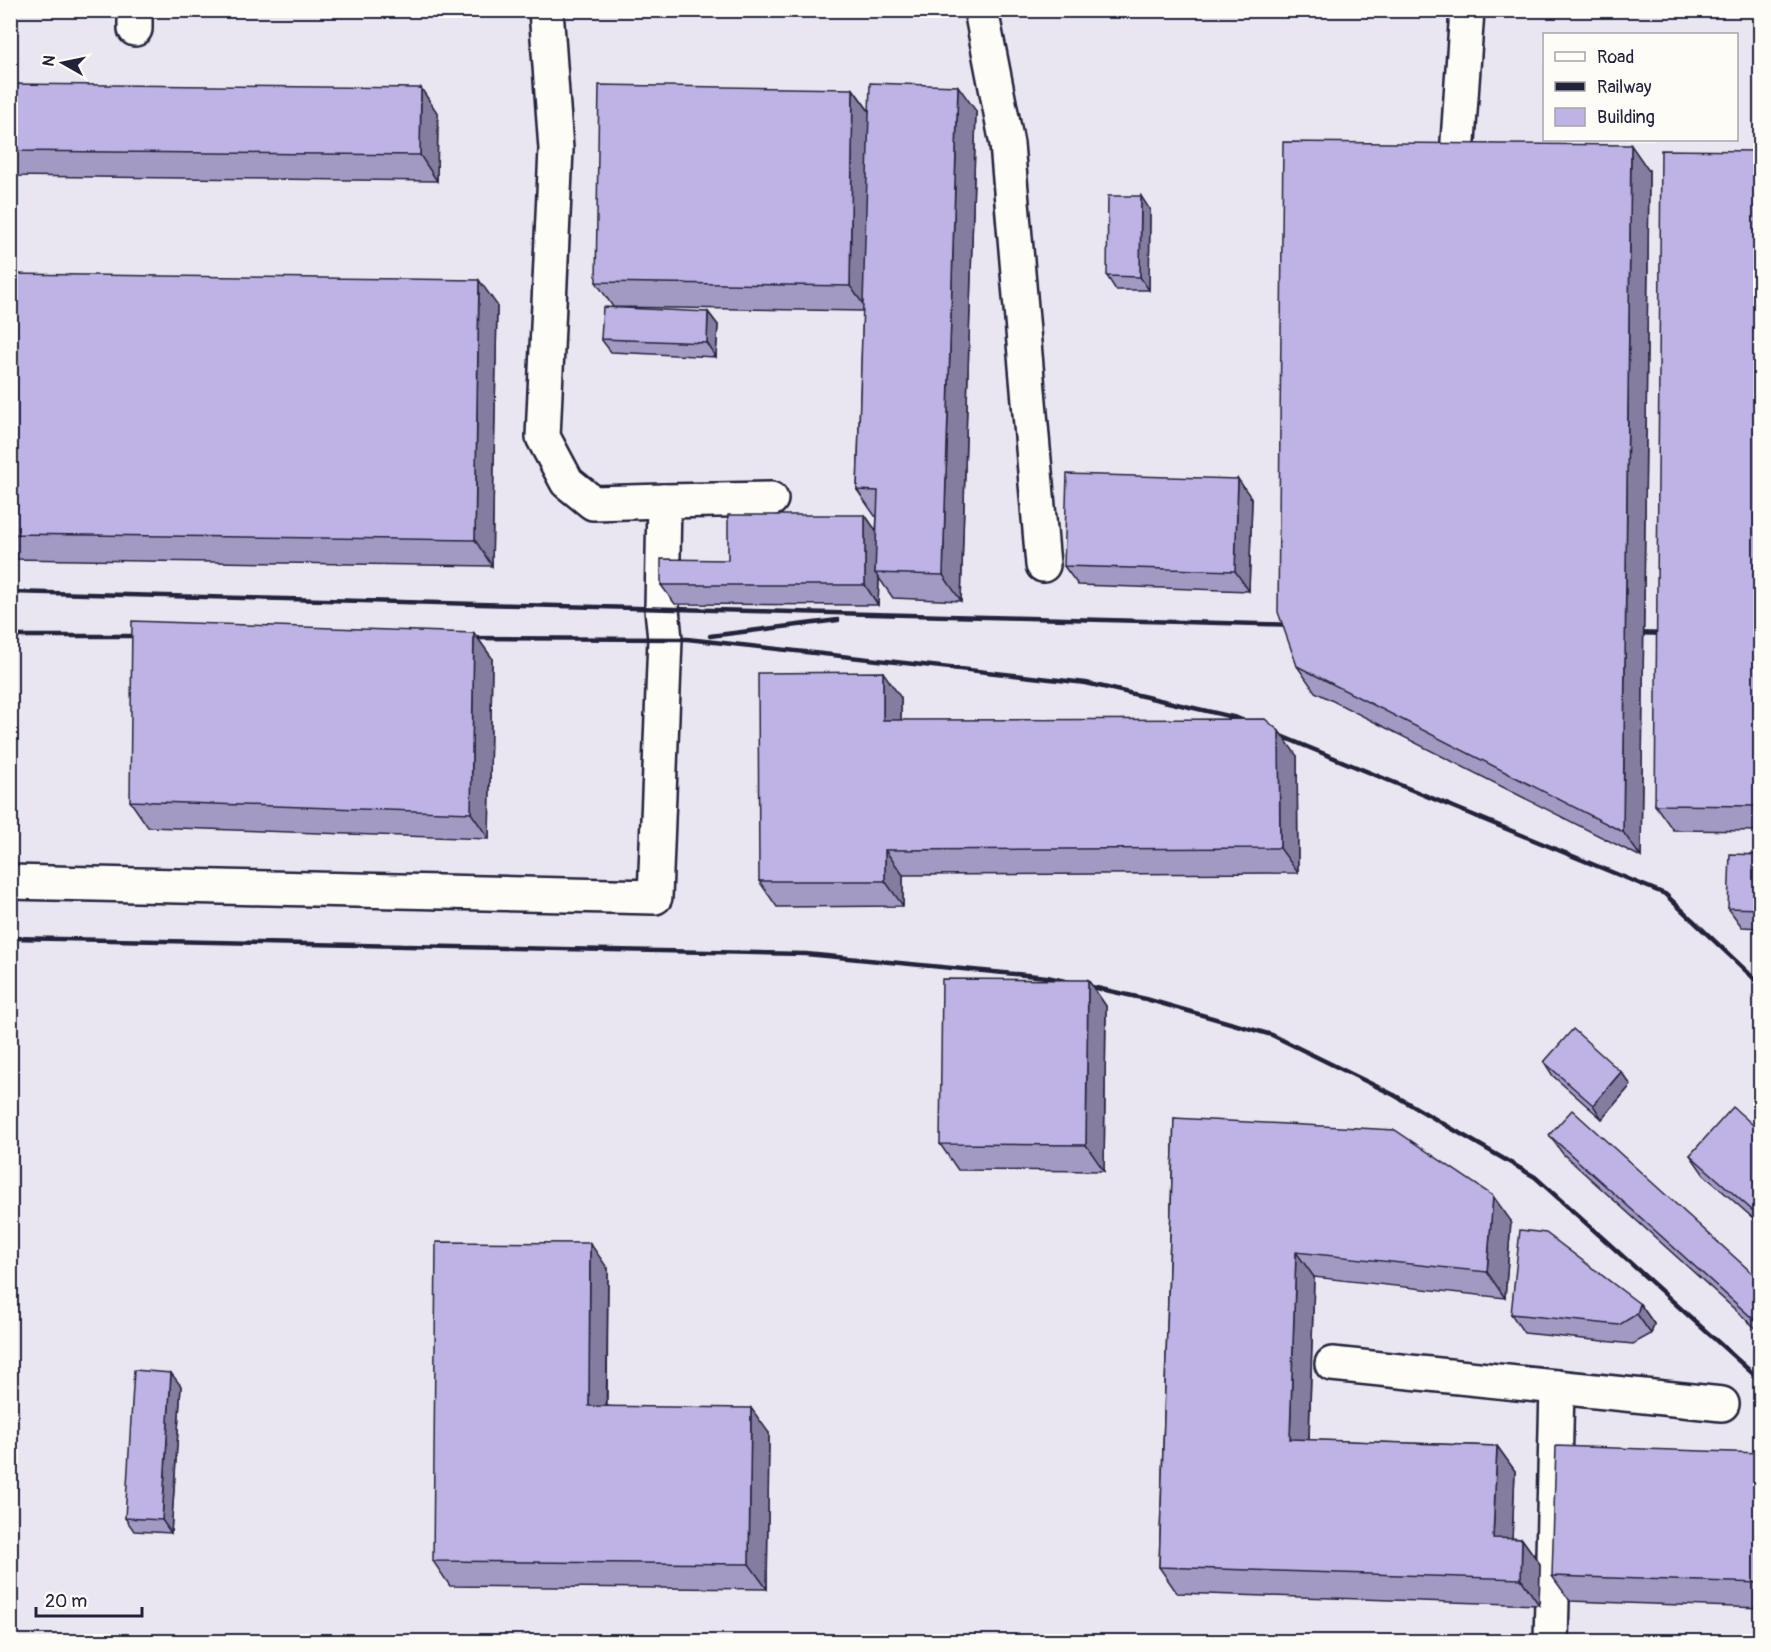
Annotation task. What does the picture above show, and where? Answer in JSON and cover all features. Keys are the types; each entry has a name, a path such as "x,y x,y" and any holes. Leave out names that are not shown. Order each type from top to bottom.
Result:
{"lane":[{"path":"546,10 556,149 543,437 567,482 593,503 771,500"},
{"path":"981,10 1006,144 1043,565"},
{"path":"1458,141 1467,10"},
{"path":"10,882 655,897 665,639 662,609 664,501"},
{"path":"1332,1365 1722,1404"},
{"path":"1551,1641 1557,1387"}],"shaded area":[{"path":"11,11 1760,11 1760,1641 11,1641"}],"building":[{"path":"870,83 958,86 943,575 875,573 878,491 857,490"},
{"path":"10,84 421,88 420,155 10,151"},
{"path":"599,85 853,89 850,286 596,282"},
{"path":"1283,142 1631,145 1623,832 1297,666 1278,612"},
{"path":"1661,150 1761,151 1761,806 1655,805"},
{"path":"1108,196 1141,196 1140,277 1107,276"},
{"path":"10,274 479,280 475,540 10,534"},
{"path":"603,307 708,312 707,343 601,339"},
{"path":"1067,474 1238,479 1235,571 1064,566"},
{"path":"728,515 865,515 865,585 661,585 661,559 728,560"},
{"path":"132,621 474,633 471,813 130,801"},
{"path":"883,672 883,720 1265,719 1279,731 1280,848 885,850 885,881 759,881 758,673"},
{"path":"1730,854 1761,855 1761,909 1728,908"},
{"path":"942,979 1088,980 1086,1145 940,1144"},
{"path":"1573,1029 1621,1072 1593,1105 1544,1062"},
{"path":"1733,1107 1761,1132 1761,1218 1690,1155"},
{"path":"1572,1110 1761,1281 1761,1326 1549,1135"},
{"path":"1174,1118 1395,1130 1493,1196 1487,1272 1296,1252 1290,1439 1497,1446 1493,1538 1522,1539 1521,1579 1159,1567"},
{"path":"1520,1230 1546,1233 1640,1304 1637,1314 1619,1325 1511,1314"},
{"path":"436,1242 590,1243 589,1406 751,1408 749,1564 433,1561"},
{"path":"134,1370 171,1373 162,1520 125,1518"},
{"path":"1556,1446 1761,1453 1761,1583 1552,1576"}],"railway":[{"path":"10,592 1299,625"},
{"path":"710,636 838,620"},
{"path":"1629,633 1674,634"},
{"path":"10,636 148,636"},
{"path":"460,638 687,639 1086,683 1237,718 1665,894 1760,984"},
{"path":"10,938 806,954 1047,977 1146,999 1272,1035 1394,1095 1535,1177 1760,1380"}]}
